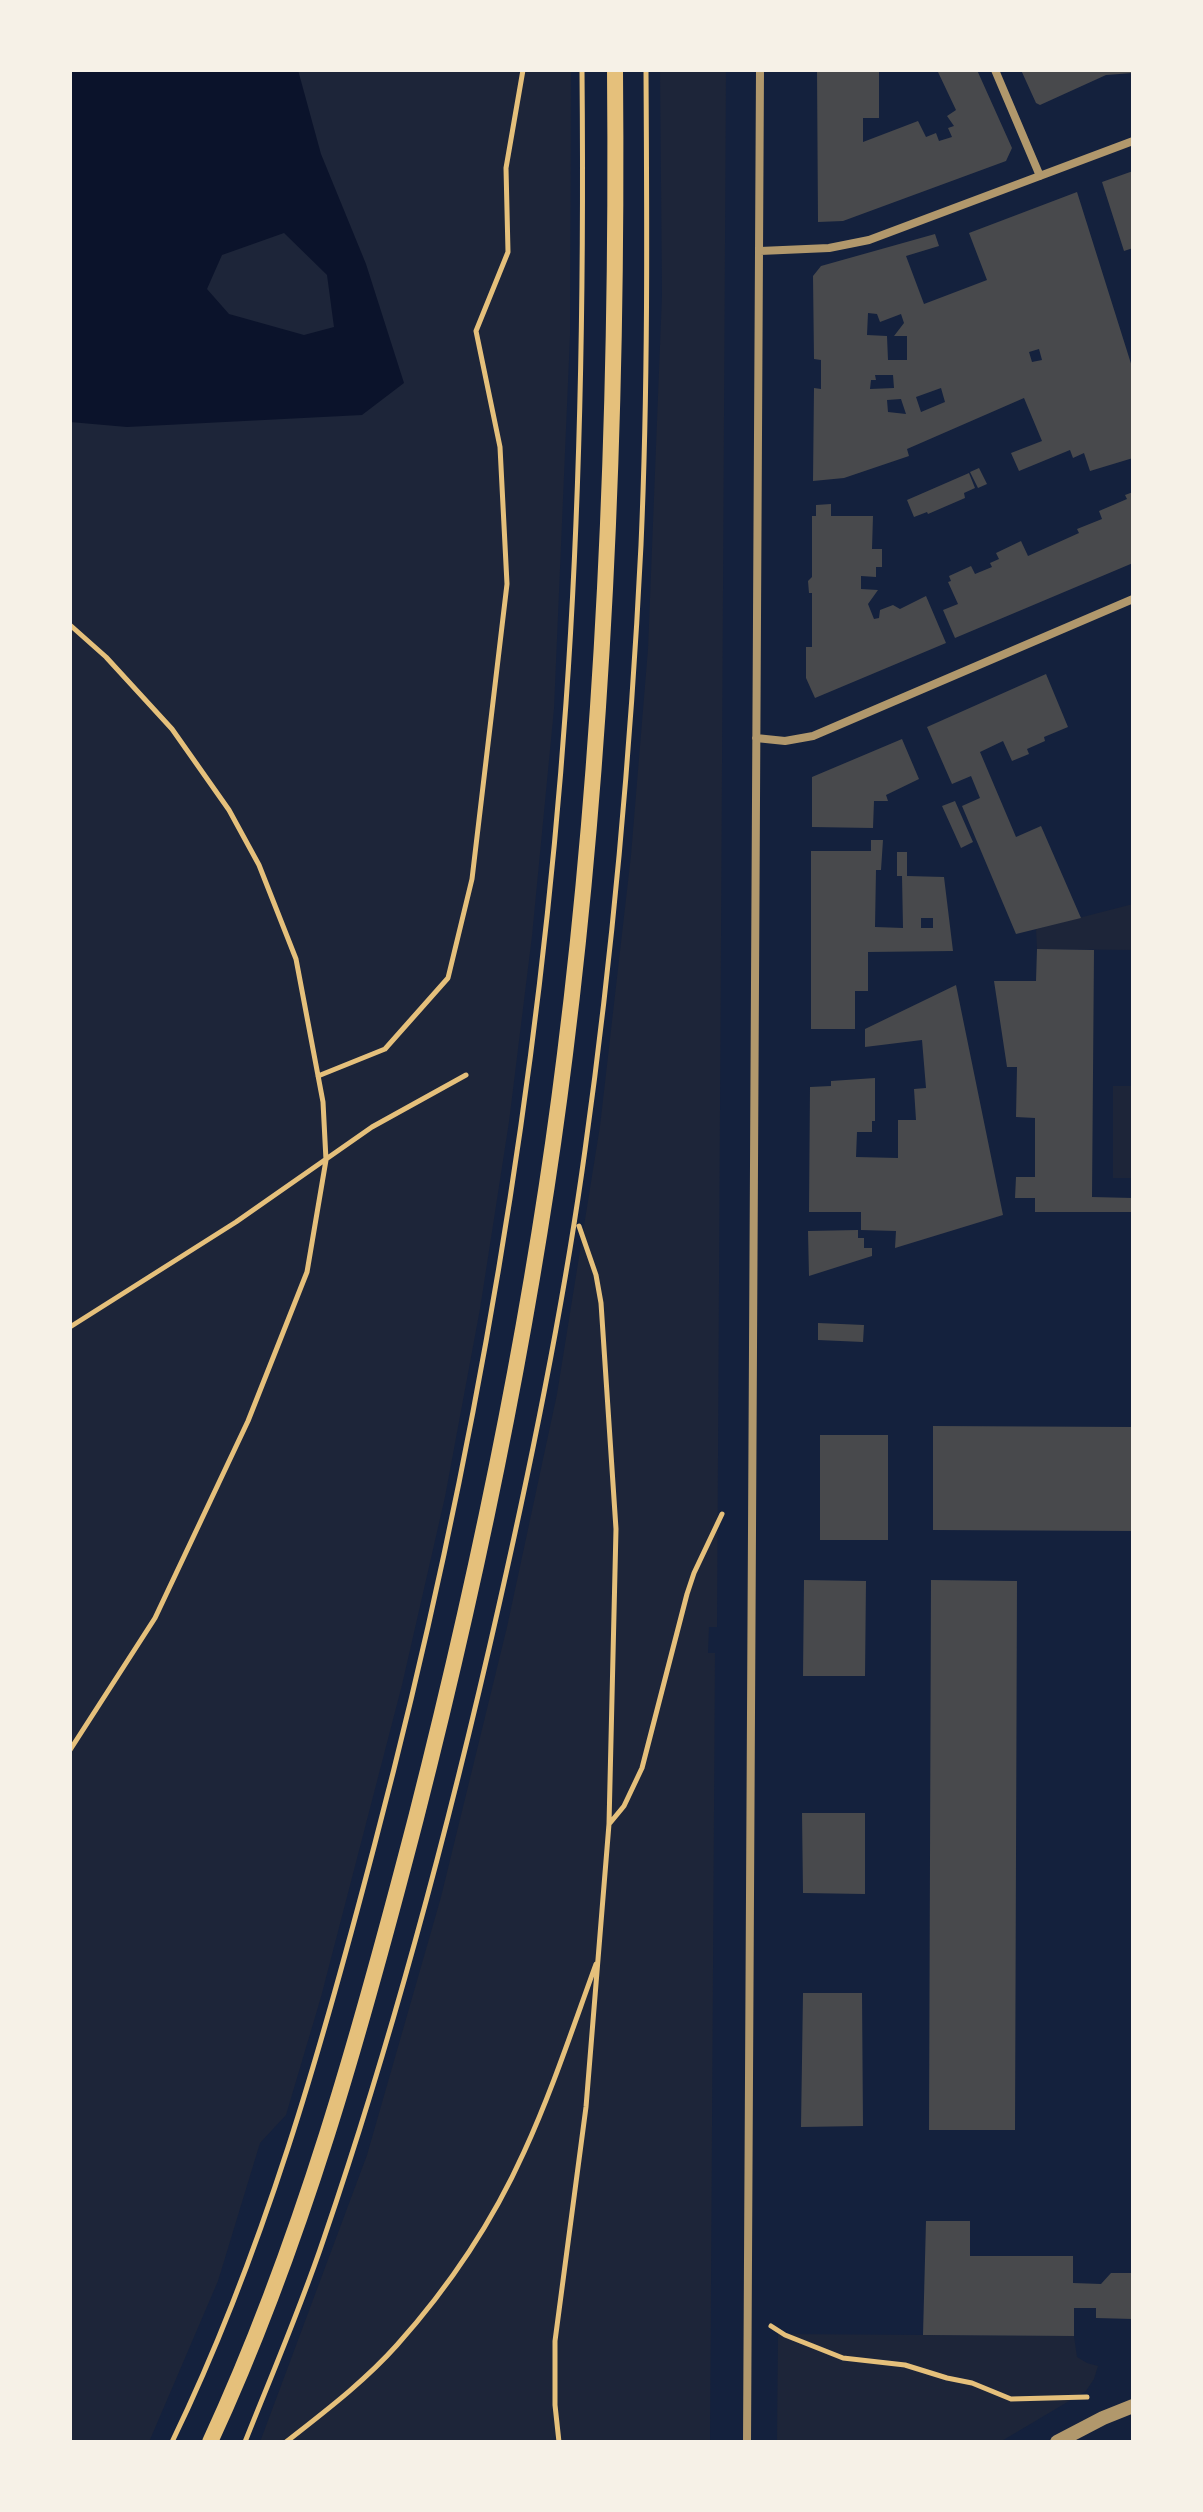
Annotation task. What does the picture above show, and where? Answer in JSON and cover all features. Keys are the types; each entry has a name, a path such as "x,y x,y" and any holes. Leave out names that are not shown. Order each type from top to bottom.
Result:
{"main road":[{"path":"210,2442 254,2341 292,2238 329,2127 382,1946 461,1633 498,1462 529,1292 565,1057 602,656 615,344 615,70"}],"street":[{"path":"747,2442 760,70"},
{"path":"995,70 1040,176"},
{"path":"760,251 850,245 1133,141"},
{"path":"756,738 785,741 822,733 1133,599"},
{"path":"1057,2442 1133,2406"}],"path":[{"path":"318,1076 385,1049 448,978 472,879 507,584 500,447 476,331 508,252 506,168 523,70"},
{"path":"172,2442 203,2376 258,2234 328,2011 398,1755 458,1487 482,1363 527,1082 566,704 580,364 582,70"},
{"path":"70,625 106,657 172,729 229,810 259,865 296,959 323,1102 326,1160 307,1272 248,1421 155,1618 70,1750"},
{"path":"70,1327 223,1231 372,1127 466,1075"},
{"path":"559,2442 555,2405 555,2341 586,2107 609,1824 616,1495 601,1303 596,1275 579,1226"},
{"path":"609,1824 624,1806 642,1768 687,1594 722,1514"},
{"path":"286,2442 395,2348 436,2300 472,2248 524,2154 599,1955"},
{"path":"771,2326 785,2335 843,2358 905,2365 972,2383 1011,2399 1087,2397"}],"shaded area":[{"path":"70,70 571,70 570,336 554,709 532,936 509,1122 480,1309 445,1497 402,1685 321,1997 286,2115 260,2143 218,2281 149,2442 70,2442"},
{"path":"70,70 298,70 321,154 366,264 404,383 362,415 127,427 70,422","holes":["284,233 327,275 334,327 304,335 229,314 207,289 222,255"]},
{"path":"660,70 726,70 717,1627 709,1627 708,1653 715,1653 710,2442 260,2442 367,2155 441,1897 507,1627 557,1394 600,1126 631,855 648,649 662,295"},
{"path":"1133,904 1133,950 1037,949 1036,929"},
{"path":"1113,1086 1133,1086 1133,1178 1113,1178"},
{"path":"778,2334 1074,2336 1077,2357 1098,2366 1086,2391 1000,2442 777,2442"}],"building":[{"path":"817,70 879,70 879,118 863,118 863,142 918,121 926,137 936,133 939,141 952,137 948,128 954,126 947,116 956,110 938,72 977,70 1012,148 1006,161 843,221 818,222"},
{"path":"1021,70 1133,70 1133,73 1106,75 1040,105 1036,103"},
{"path":"1133,171 1133,248 1124,251 1102,182"},
{"path":"1077,192 1133,370 1133,458 1090,471 1084,453 1073,458 1070,450 1019,471 1011,453 1042,441 1024,398 907,449 909,456 844,478 813,481 814,388 821,389 821,360 814,359 813,276 821,266 935,234 939,246 906,256 924,304 987,280 969,233","holes":["868,313 877,314 880,322 901,314 904,323 894,336 907,336 907,360 888,360 887,336 867,335","1039,349 1042,360 1032,362 1029,352","875,375 893,375 894,388 870,389 871,380 876,380","941,388 945,402 921,412 916,397","901,399 906,414 888,412 887,400"]},
{"path":"979,468 987,484 978,488 970,472"},
{"path":"969,473 975,488 964,493 965,498 914,517 907,500"},
{"path":"1133,492 1133,563 955,638 943,610 958,604 948,582 951,581 949,576 971,566 975,574 992,567 990,563 999,559 996,553 1021,541 1028,556 1079,533 1077,529 1102,519 1099,511 1127,499 1125,495"},
{"path":"831,504 831,516 873,516 872,549 882,549 882,567 876,567 876,577 861,576 861,589 878,590 868,604 874,619 879,618 880,610 893,605 900,609 926,596 946,643 815,698 806,678 806,647 812,647 812,593 809,593 808,581 812,577 812,516 816,516 816,505"},
{"path":"1046,674 1068,727 1044,737 1045,741 1027,749 1029,754 1012,761 1003,741 980,752 1016,837 1041,826 1081,918 1016,934 962,806 980,798 971,776 952,784 927,727"},
{"path":"902,739 919,779 886,795 888,801 874,801 873,828 812,827 812,777"},
{"path":"955,801 973,842 961,848 942,806"},
{"path":"871,840 883,840 881,870 876,870 875,927 903,928 902,876 897,876 897,852 907,852 907,876 944,877 953,951 868,952 868,991 855,991 855,1029 811,1029 811,851 871,851","holes":["921,918 933,918 933,928 921,928"]},
{"path":"1037,949 1094,950 1092,1197 1133,1198 1133,1212 1035,1212 1035,1198 1015,1198 1016,1177 1035,1177 1035,1118 1016,1117 1017,1067 1007,1067 994,981 1036,981"},
{"path":"956,985 1003,1215 895,1248 896,1231 861,1230 861,1212 809,1212 810,1087 831,1086 831,1081 875,1078 875,1121 872,1121 872,1132 857,1132 856,1157 898,1158 898,1120 916,1120 914,1089 926,1088 922,1040 865,1047 865,1029"},
{"path":"858,1230 858,1238 864,1238 864,1248 872,1248 872,1256 809,1276 808,1231"},
{"path":"818,1323 864,1325 863,1342 818,1340"},
{"path":"933,1426 1133,1427 1133,1531 933,1530"},
{"path":"820,1435 888,1435 888,1540 820,1540"},
{"path":"804,1580 866,1581 865,1676 803,1676"},
{"path":"931,1580 1017,1581 1015,2130 929,2130"},
{"path":"802,1813 865,1813 865,1894 803,1893"},
{"path":"803,1993 862,1993 863,2126 801,2127"},
{"path":"926,2221 970,2221 970,2256 1073,2256 1073,2283 1101,2284 1111,2273 1133,2273 1133,2319 1096,2318 1096,2308 1074,2308 1074,2336 923,2335"}]}
